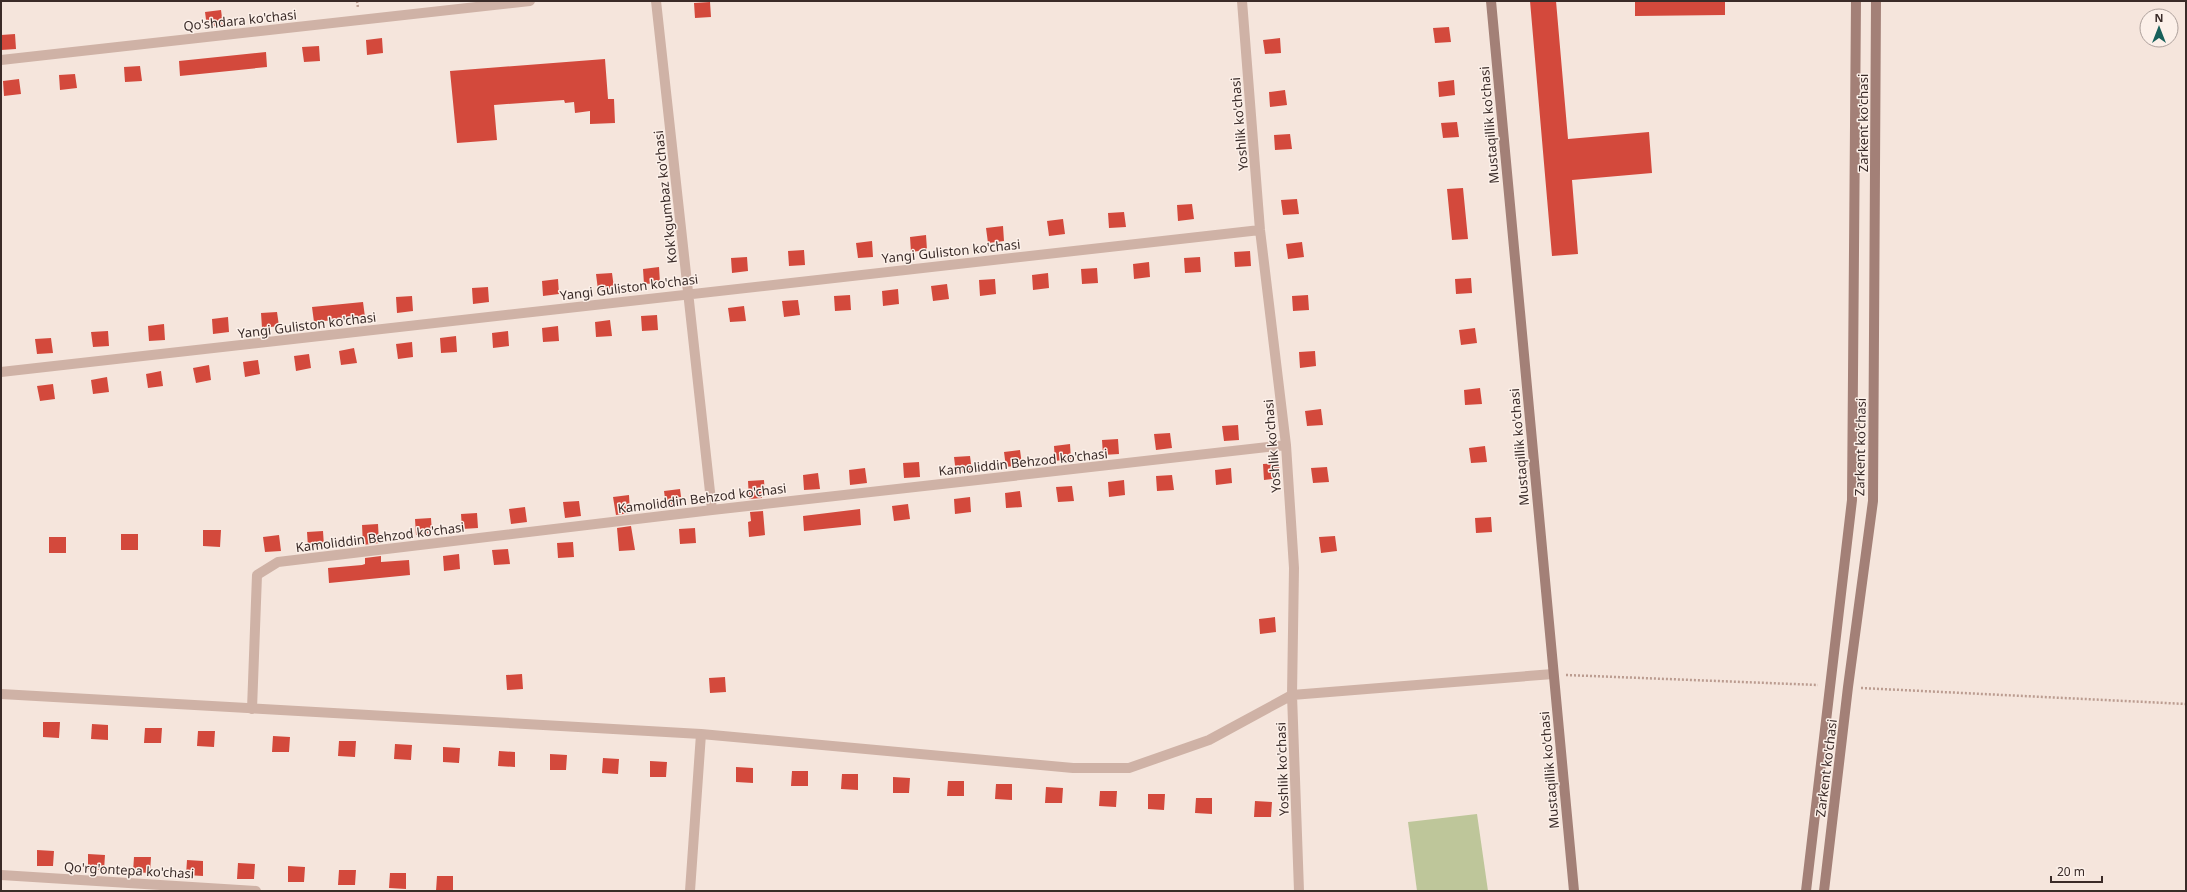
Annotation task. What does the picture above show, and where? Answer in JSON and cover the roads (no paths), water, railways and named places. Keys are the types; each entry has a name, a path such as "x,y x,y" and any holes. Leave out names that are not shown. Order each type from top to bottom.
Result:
{"main road":[{"name":"Mustaqillik ko'chasi","path":"1491,1 1574,891"},
{"name":"Zarkent ko'chasi","path":"1806,891 1852,500 1856,1"},
{"name":"Zarkent ko'chasi","path":"1824,891 1848,687 1873,501 1876,1"}],"street":[{"name":"Qo'shdara ko'chasi","path":"1,60 530,1"},
{"name":"Kok'kgumbaz ko'chasi","path":"656,1 712,510"},
{"name":"Yoshlik ko'chasi","path":"1242,1 1260,230 1286,445 1294,568 1292,695 1299,891"},
{"name":"Yangi Guliston ko'chasi","path":"1,372 1260,230"},
{"name":"Kamoliddin Behzod ko'chasi","path":"252,709 257,575 278,562 712,510 1286,445"},
{"path":"1,694 701,734 1073,768 1129,768 1209,740 1292,695 1553,674"},
{"path":"690,891 701,734"},
{"name":"Qo'rg'ontepa ko'chasi","path":"1,875 256,891"}]}
